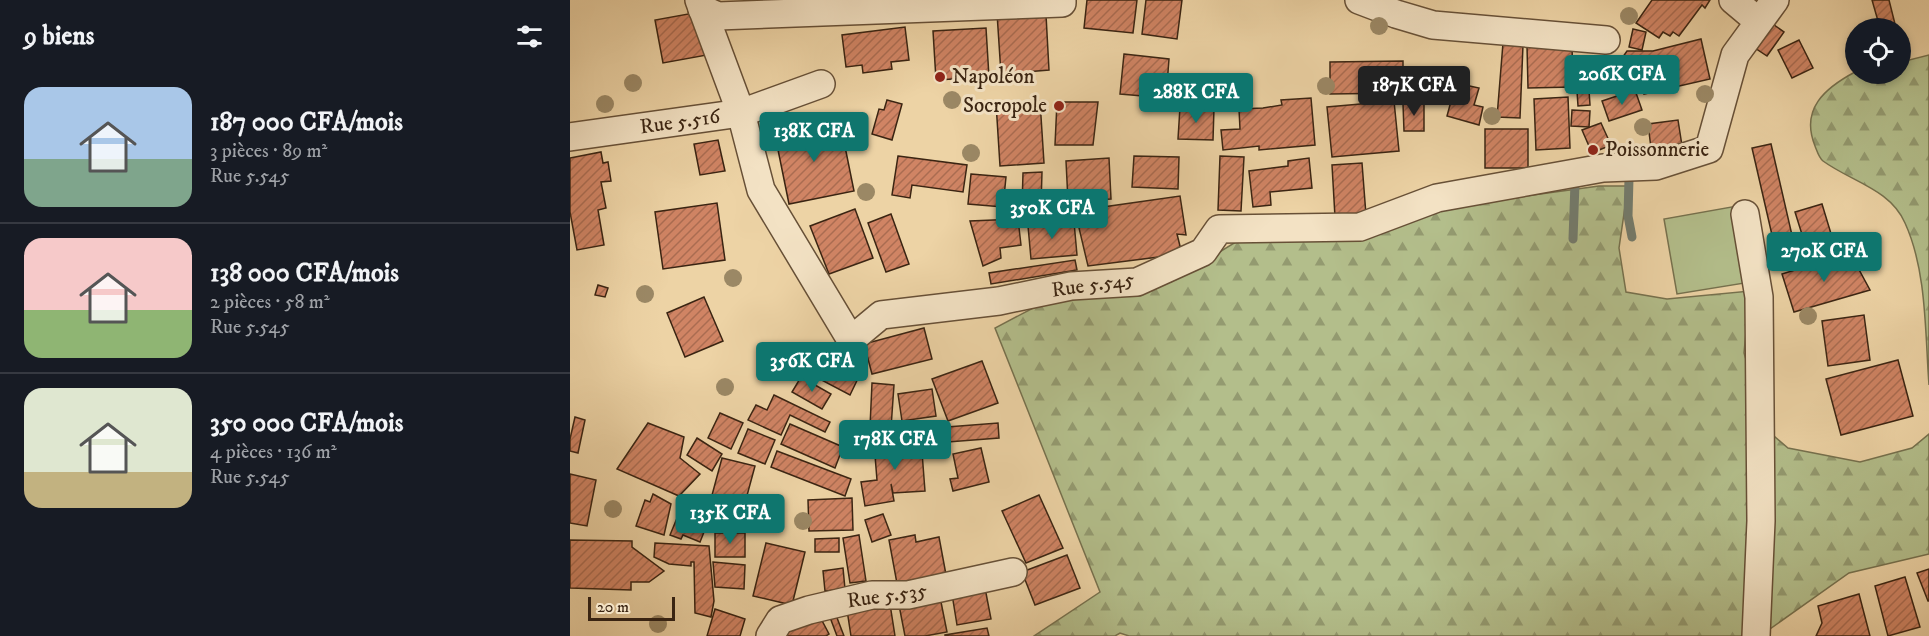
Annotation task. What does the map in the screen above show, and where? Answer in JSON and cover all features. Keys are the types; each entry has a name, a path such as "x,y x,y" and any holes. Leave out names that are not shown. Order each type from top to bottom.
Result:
{"street":[{"path":"701,4 718,16 1062,3 1062,0"},
{"path":"1359,0 1433,25 1606,40"},
{"path":"1733,0 1766,10"},
{"name":"Rue 5.545","path":"701,4 741,113 761,190 851,340 881,315 999,301 1071,286 1137,282 1203,252 1219,230 1360,226 1437,198 1603,168 1656,166 1709,149 1735,55 1766,10"},
{"name":"Rue 5.516","path":"570,137 741,113 821,84"},
{"path":"1745,214 1759,297 1761,520 1756,636"},
{"name":"Rue 5.535","path":"770,636 780,620 809,610 872,595 908,595 1013,572"}],"green space":[{"path":"1929,55 1929,385 1921,282 1905,223 1898,211 1880,194 1822,160 1811,133 1813,111 1818,101 1834,85 1845,77 1845,84 1911,84 1911,60"},
{"path":"1599,186 1628,186 1619,248 1626,292 1667,299 1750,291 1744,353 1767,430 1788,448 1860,462 1912,448 1929,434 1929,554 1849,573 1760,636 1129,636 1120,633 1115,636 1034,636 1100,592 995,328 1037,306 1171,282 1239,240 1452,206"},
{"path":"1737,206 1751,282 1677,294 1664,219"}],"building":[{"path":"1087,0 1137,0 1133,33 1084,28"},
{"path":"1146,0 1182,0 1177,39 1142,34"},
{"path":"1652,0 1710,0 1705,8 1702,5 1679,36 1673,32 1670,36 1663,32 1659,38 1636,23"},
{"path":"1872,0 1889,0 1894,18 1877,18"},
{"path":"699,12 707,55 663,63 655,20"},
{"path":"997,13 1046,15 1049,70 1001,74"},
{"path":"1770,22 1784,32 1767,56 1752,46"},
{"path":"905,27 909,60 891,62 892,69 863,73 862,65 846,67 842,35"},
{"path":"986,28 989,77 936,80 933,31"},
{"path":"1633,29 1646,32 1642,50 1629,47"},
{"path":"1701,39 1710,79 1644,94 1638,74 1620,61 1627,51 1653,51"},
{"path":"1799,40 1813,68 1792,78 1778,50"},
{"path":"1503,43 1523,45 1520,118 1497,117"},
{"path":"1527,46 1572,46 1573,87 1528,88"},
{"path":"1124,54 1169,59 1166,98 1120,94"},
{"path":"1403,61 1403,93 1330,94 1330,62"},
{"path":"1456,83 1479,88 1474,105 1483,107 1479,125 1447,116"},
{"path":"1589,90 1590,105 1578,106 1577,91"},
{"path":"1635,90 1642,110 1609,121 1602,101"},
{"path":"1568,97 1570,148 1536,150 1534,99"},
{"path":"1311,98 1315,145 1259,150 1259,146 1223,150 1221,130 1240,129 1239,109 1263,108 1282,105 1281,100"},
{"path":"887,100 902,104 892,140 872,134 879,109 884,110"},
{"path":"1040,101 1044,163 1000,166 996,103"},
{"path":"1394,101 1399,151 1332,157 1327,107"},
{"path":"1057,102 1098,102 1093,145 1055,145"},
{"path":"1403,104 1424,104 1424,131 1404,131"},
{"path":"1180,107 1214,108 1213,140 1178,139"},
{"path":"1572,110 1590,111 1589,127 1571,126"},
{"path":"1678,120 1683,152 1652,156 1648,124"},
{"path":"840,122 854,191 789,204 775,135"},
{"path":"1601,123 1611,145 1592,153 1582,130"},
{"path":"1485,129 1528,129 1528,168 1485,168"},
{"path":"718,140 725,171 700,175 694,144"},
{"path":"1771,144 1794,244 1775,248 1752,148"},
{"path":"601,152 603,163 608,162 611,181 601,182 606,208 598,210 604,245 577,250 570,212 570,158"},
{"path":"898,156 967,165 963,192 912,185 910,198 892,195"},
{"path":"1134,156 1179,157 1178,189 1132,187"},
{"path":"1220,156 1244,157 1241,211 1218,210"},
{"path":"1109,158 1111,199 1068,201 1066,161"},
{"path":"1309,158 1312,188 1270,192 1271,205 1253,207 1249,171 1288,166 1288,161"},
{"path":"1362,163 1366,215 1335,217 1332,165"},
{"path":"1042,172 1041,206 1022,207 1023,173"},
{"path":"971,174 1006,177 1003,207 968,204"},
{"path":"1180,196 1186,235 1177,234 1182,254 1088,266 1075,211"},
{"path":"717,203 725,260 663,269 655,212"},
{"path":"1822,204 1832,237 1805,244 1795,212"},
{"path":"855,209 873,258 829,274 810,226"},
{"path":"891,214 909,264 886,272 868,223"},
{"path":"1018,219 1021,245 1000,248 1001,258 983,266 970,221"},
{"path":"1074,222 1077,255 1031,259 1028,226"},
{"path":"1850,253 1870,290 1794,312 1782,274"},
{"path":"1075,260 1077,270 991,284 989,273"},
{"path":"598,285 608,288 605,297 595,295"},
{"path":"704,297 723,341 685,357 667,313"},
{"path":"1864,315 1870,360 1828,366 1822,321"},
{"path":"924,328 932,359 872,374 864,344"},
{"path":"824,351 862,370 850,395 812,375"},
{"path":"1898,360 1913,416 1841,435 1826,379"},
{"path":"982,361 998,403 948,421 932,379"},
{"path":"801,377 831,394 822,409 792,392"},
{"path":"872,383 894,385 891,428 870,427"},
{"path":"932,389 936,416 902,421 898,394"},
{"path":"774,395 830,422 825,432 790,415 781,435 748,420 756,405 767,410"},
{"path":"720,413 743,423 731,449 708,438"},
{"path":"575,417 585,420 578,453 570,451"},
{"path":"648,423 684,437 680,458 700,474 679,496 617,469"},
{"path":"998,423 999,438 935,443 934,428"},
{"path":"790,424 843,447 835,468 781,444"},
{"path":"748,429 775,440 765,464 738,453"},
{"path":"697,438 722,454 712,471 687,455"},
{"path":"921,439 925,491 893,493 891,484 894,501 865,506 861,482 877,480 874,443"},
{"path":"981,448 989,482 953,491 950,479 958,478 953,454"},
{"path":"777,451 851,479 845,496 771,467"},
{"path":"722,458 755,466 739,525 708,510"},
{"path":"570,474 596,480 587,526 570,523"},
{"path":"653,494 671,504 664,535 636,526 645,500 650,502"},
{"path":"1039,495 1063,548 1026,563 1002,511"},
{"path":"754,497 776,503 770,524 748,518"},
{"path":"852,498 853,530 809,531 808,500"},
{"path":"682,506 710,517 700,542 683,535 681,539 670,535"},
{"path":"883,514 891,535 872,542 865,520"},
{"path":"715,533 745,533 745,557 715,557"},
{"path":"859,535 866,581 850,583 843,538"},
{"path":"915,535 916,542 939,537 947,580 898,589 889,540"},
{"path":"839,538 839,552 815,552 815,539"},
{"path":"570,540 632,541 632,547 664,571 649,582 631,582 631,590 570,588"},
{"path":"655,543 709,546 714,601 711,617 695,613 694,562 691,562 691,566 669,564 654,557"},
{"path":"766,543 805,552 792,605 753,596"},
{"path":"1067,555 1080,588 1035,605 1022,572"},
{"path":"713,562 745,565 744,589 715,587"},
{"path":"843,568 845,589 825,591 823,571"},
{"path":"1929,569 1929,601 1928,601 1917,573"},
{"path":"1905,577 1920,627 1888,636 1875,586"},
{"path":"985,588 991,619 957,625 952,594"},
{"path":"939,592 947,632 925,636 905,636 898,600"},
{"path":"1859,594 1870,636 1816,636 1822,623 1818,606"},
{"path":"890,604 895,636 851,636 847,610"},
{"path":"715,609 745,619 740,636 707,636"},
{"path":"834,610 844,636 837,636 828,612"},
{"path":"818,613 829,634 826,636 786,636 783,632"},
{"path":"987,628 989,636 945,636 945,635"}],"waterway":[{"path":"1629,178 1628,216 1632,237"},
{"path":"1573,239 1575,183"}],"place":[{"name":"Napoléon","path":"940,77"},
{"name":"Socropole","path":"1059,106"},
{"name":"Poissonnerie","path":"1593,150"}]}
